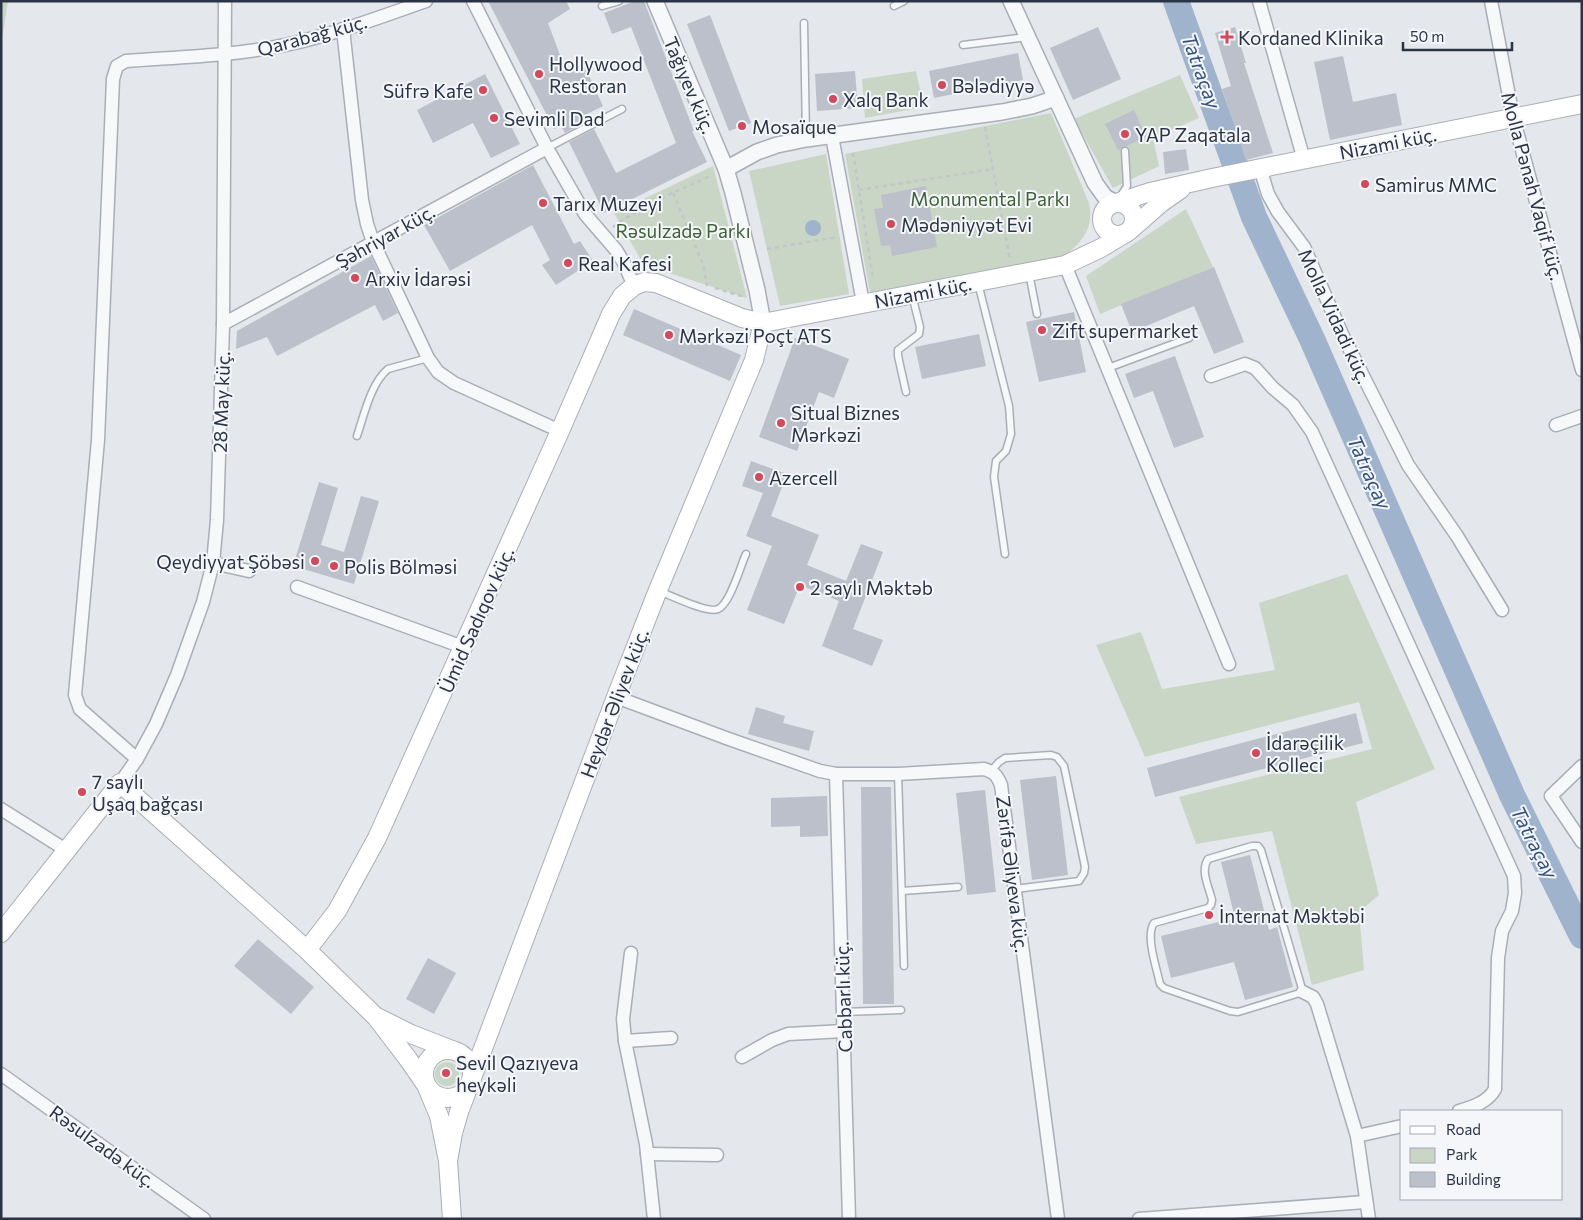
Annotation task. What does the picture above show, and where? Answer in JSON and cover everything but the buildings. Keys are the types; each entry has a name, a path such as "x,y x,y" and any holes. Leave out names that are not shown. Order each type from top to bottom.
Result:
{"main road":[{"name":"Nizami küç.","path":"1116,203 1150,192 1260,168 1582,104"},
{"name":"Nizami küç.","path":"764,323 1065,265 1082,258 1127,232 1161,203 1195,182"},
{"path":"1082,258 1092,242 1107,207 1116,203 1128,207 1133,214 1133,223 1127,232 1121,235 1112,234 1104,228 1102,219"},
{"path":"634,286 644,282 656,283 742,318 764,323"},
{"name":"Ümid Sadıqov küç.","path":"307,950 336,911 377,838 611,314 622,296 634,286"},
{"name":"Heydər Əliyev küç.","path":"448,1161 456,1124 469,1086 658,590 754,360 764,323"},
{"path":"1,933 120,783 307,950 376,1016 426,1085 436,1095 449,1099 462,1094 469,1086 472,1077 470,1063 466,1058 455,1050 411,1034 376,1016"},
{"path":"452,1219 448,1161 439,1116 426,1085 424,1071 430,1059 441,1051 455,1050"}],"street":[{"name":"28 May küç.","path":"120,783 137,760 156,724 177,675 203,602 213,563 217,520 223,324 225,1"},
{"name":"Qarabağ küç.","path":"137,760 80,709 75,695 98,440 113,79 117,66 126,61 225,54 286,45 343,29 426,1"},
{"path":"473,1 547,148 585,214 616,250 634,286"},
{"name":"Tağıyev küç.","path":"655,1 726,168 764,323"},
{"path":"1010,1 1099,190 1116,203"},
{"path":"1259,1 1304,160"},
{"name":"Molla Pənah Vaqif küç.","path":"1490,1 1513,118 1582,370"},
{"path":"343,29 362,200 367,224 373,242 428,358 438,372 454,383 560,431"},
{"path":"726,168 757,152 777,145 1002,112 1032,106 1056,98"},
{"path":"832,136 863,303"},
{"name":"Şəhriyar küç.","path":"223,324 547,148"},
{"name":"Molla Vidadi küç.","path":"1260,168 1268,194 1278,212 1304,247 1342,334 1408,465 1457,536 1502,610"},
{"path":"1065,265 1229,664"},
{"path":"1211,376 1245,364 1255,368 1273,388 1293,405 1312,432 1514,876 1516,893 1512,911 1502,931 1498,958 1495,1089 1490,1098 1463,1110"},
{"path":"1556,425 1582,416"},
{"path":"213,563 249,571"},
{"path":"297,587 463,648"},
{"name":"Zərifə Əliyeva küç.","path":"616,697 820,771 836,774 898,774 984,769 998,776 1001,785 1058,1219"},
{"path":"1582,766 1551,796 1582,842"},
{"name":"Cabbarlı küç.","path":"836,774 850,1219"},
{"path":"1,810 66,850"},
{"path":"631,953 623,1019 625,1041 648,1154 654,1219"},
{"path":"1302,992 1313,997 1317,1004 1357,1136 1368,1219"},
{"path":"742,1056 788,1034 844,1031"},
{"path":"625,1041 671,1038"},
{"name":"Rəsulzadə küç.","path":"1,1074 204,1219"},
{"path":"1357,1136 1400,1126"},
{"path":"648,1154 717,1155"},
{"path":"1139,1219 1365,1202"}],"lane":[{"path":"602,6 619,1"},
{"path":"894,6 904,1"},
{"path":"804,23 806,140"},
{"path":"963,45 1027,36"},
{"path":"547,148 622,109"},
{"path":"1116,203 1127,186 1125,151"},
{"path":"1028,272 1037,314"},
{"path":"978,281 1009,406 1011,434 1006,451 996,462 994,477 1005,554"},
{"path":"906,392 898,350 919,334 920,327 912,294"},
{"path":"1108,368 1189,338"},
{"path":"357,436 376,384 383,373 388,369 428,358"},
{"path":"658,590 708,610 717,610 725,604 746,554"},
{"path":"991,771 1005,758 1051,755 1057,757 1064,766 1085,867 1084,874 1078,881 1015,889"},
{"path":"898,774 904,966"},
{"path":"1252,846 1258,846 1261,850 1302,992 1238,1012 1172,992 1160,984 1150,937 1150,928 1154,923 1208,908 1212,900 1204,865 1208,859 1252,846"},
{"path":"902,891 958,887"},
{"path":"844,1012 901,1010"}],"path":[{"path":"985,127 1011,266"},
{"path":"853,153 874,282"},
{"path":"602,235 626,218 726,168"},
{"path":"859,190 993,169"},
{"path":"673,193 704,267 706,286 740,296"},
{"path":"767,249 839,237"}],"green space":[{"path":"1,1 8,1 1,46"},
{"path":"916,71 924,107 865,118 862,79"},
{"path":"1180,75 1199,118 1153,138 1159,166 1113,188 1074,119"},
{"name":"Monumental Parkı","path":"1051,113 1089,203 1090,219 1088,227 1077,245 1064,256 870,293 845,154"},
{"path":"826,154 849,294 780,306 749,171"},
{"name":"Rəsulzadə Parkı","path":"713,166 747,298 644,265 614,213"},
{"path":"1186,209 1213,267 1100,314 1086,276"},
{"path":"1347,574 1435,769 1356,802 1379,895 1359,912 1364,970 1312,985 1272,831 1196,844 1179,797 1372,749 1359,702 1145,757 1096,645 1141,632 1162,689 1275,670 1259,603"},
{"path":"447,1062 456,1065 459,1074 456,1083 447,1086 438,1083 435,1074 438,1065"}],"water":[{"path":"813,220 821,228 813,236 805,228"}],"waterway":[{"name":"Tatraçay","path":"1176,1 1254,217 1312,339 1512,795 1582,936"}],"place":[{"name":"Kordaned Klinika","path":"1227,37"},
{"name":"Hollywood Restoran","path":"539,74"},
{"name":"Bələdiyyə","path":"942,85"},
{"name":"Süfrə Kafe","path":"483,90"},
{"name":"Xalq Bank","path":"833,99"},
{"name":"Sevimli Dad","path":"494,118"},
{"name":"Mosaïque","path":"742,126"},
{"name":"YAP Zaqatala","path":"1125,134"},
{"name":"Samirus MMC","path":"1365,184"},
{"name":"Tarıx Muzeyi","path":"543,203"},
{"name":"Mədəniyyət Evi","path":"891,224"},
{"name":"Real Kafesi","path":"568,263"},
{"name":"Arxiv İdarəsi","path":"355,278"},
{"name":"Zift supermarket","path":"1042,330"},
{"name":"Mərkəzi Poçt ATS","path":"669,335"},
{"name":"Situal Biznes Mərkəzi","path":"781,423"},
{"name":"Azercell","path":"759,477"},
{"name":"Qeydiyyat Şöbəsi","path":"315,561"},
{"name":"Polis Bölməsi","path":"334,566"},
{"name":"2 saylı Məktəb","path":"800,587"},
{"name":"İdarəçilik Kolleci","path":"1256,753"},
{"name":"7 saylı Uşaq bağçası","path":"82,792"},
{"name":"İnternat Məktəbi","path":"1209,915"},
{"name":"Sevil Qazıyeva heykəli","path":"446,1073"}]}
